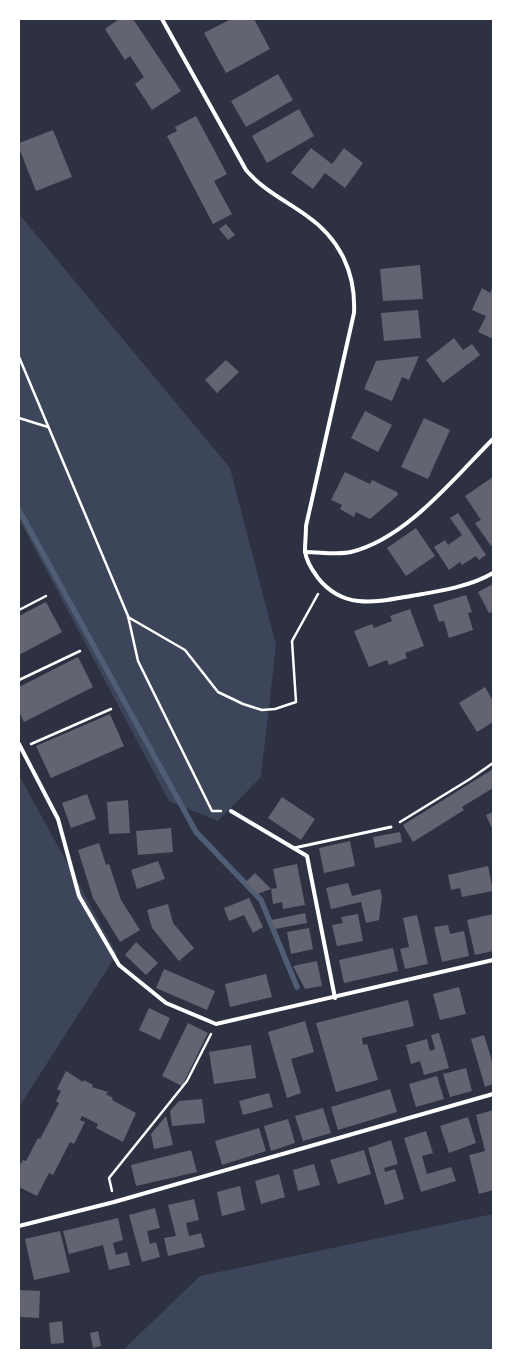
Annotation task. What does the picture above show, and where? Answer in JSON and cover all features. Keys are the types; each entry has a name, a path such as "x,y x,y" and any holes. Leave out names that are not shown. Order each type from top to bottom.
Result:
{"street":[{"path":"162,19 246,170 257,183 307,216 324,230 338,249 350,273 355,295 354,313 306,526 306,552 311,570 323,584 347,600 381,601 436,592 485,578 493,573"},
{"path":"306,552 350,552 375,544 396,530 432,501 493,439"},
{"path":"20,746 58,819 79,896 119,965 166,1002 216,1024 335,998 493,960"},
{"path":"231,811 307,856 335,998"},
{"path":"19,1226 114,1202 493,1094"}],"lane":[{"path":"294,848 390,827"}],"path":[{"path":"19,357 128,616 138,661 212,811 231,811"},
{"path":"19,418 48,427"},
{"path":"128,616 185,650 218,692 243,704 262,710 275,708 296,702 292,641 323,584"},
{"path":"19,610 46,596"},
{"path":"19,680 80,650"},
{"path":"20,746 111,709"},
{"path":"390,827 470,779 493,763"},
{"path":"114,1202 109,1178 187,1081 216,1024"}],"shaded area":[{"path":"19,214 230,468 276,645 261,777 218,821 169,801 19,519"},
{"path":"19,775 117,954 19,1107"},
{"path":"493,1214 493,1350 123,1350 200,1276"}],"building":[{"path":"119,19 133,19 181,91 152,110 135,84 144,77 130,56 125,60 105,29"},
{"path":"231,19 254,19 270,49 226,73 204,33"},
{"path":"278,74 293,100 246,127 231,101"},
{"path":"299,109 314,136 267,163 252,136"},
{"path":"196,116 227,174 214,181 232,214 213,224 167,136 177,131 175,127"},
{"path":"53,130 72,177 36,191 19,148 19,143"},
{"path":"311,148 332,164 344,148 363,163 345,188 325,173 313,189 291,173"},
{"path":"226,224 235,235 228,240 219,229"},
{"path":"420,265 423,299 383,301 380,269"},
{"path":"493,286 493,339 478,332 486,316 472,310 482,288 490,293"},
{"path":"418,310 421,338 384,341 381,313"},
{"path":"454,338 463,350 472,344 480,355 443,383 426,360"},
{"path":"419,356 409,380 402,377 392,401 364,389 376,361"},
{"path":"226,360 239,372 217,393 205,380"},
{"path":"365,411 392,425 378,452 351,438"},
{"path":"424,418 450,430 428,479 401,467"},
{"path":"345,472 370,484 372,480 397,492 398,495 370,519 356,512 354,517 340,509 342,505 331,500"},
{"path":"493,477 493,544 491,546 475,523 481,520 465,496"},
{"path":"458,513 486,555 479,560 476,556 462,565 460,562 449,570 434,547 445,540 448,545 462,535 450,518"},
{"path":"416,528 435,556 406,576 387,548"},
{"path":"493,584 493,612 489,613 478,592"},
{"path":"466,595 472,612 468,613 473,630 449,638 444,621 439,622 433,605"},
{"path":"46,602 62,632 19,655 19,616"},
{"path":"410,609 424,646 405,653 407,658 389,665 387,660 369,667 354,631 372,624 374,628 392,621 390,616"},
{"path":"78,657 93,687 24,722 19,712 19,687"},
{"path":"485,687 493,701 493,722 477,732 459,703"},
{"path":"110,714 124,746 51,778 36,746"},
{"path":"493,769 493,788 462,807 464,810 413,842 403,825"},
{"path":"87,794 96,819 71,828 62,803"},
{"path":"282,797 315,819 301,840 268,818"},
{"path":"128,800 130,833 109,834 107,802"},
{"path":"493,812 493,831 486,815"},
{"path":"171,828 173,852 138,855 136,831"},
{"path":"400,832 402,842 375,848 373,837"},
{"path":"350,841 355,866 324,873 319,848"},
{"path":"99,843 106,865 109,864 121,900 140,930 120,942 93,898 78,850"},
{"path":"158,861 165,879 137,889 131,870"},
{"path":"297,864 305,905 283,909 282,902 273,904 271,889 277,888 273,869"},
{"path":"488,866 493,891 462,897 460,888 451,890 448,875"},
{"path":"255,873 271,889 257,894 246,882"},
{"path":"348,883 352,896 380,889 382,897 379,920 366,923 361,902 331,909 326,888"},
{"path":"249,898 263,927 253,933 244,915 229,921 224,908"},
{"path":"168,904 173,923 194,948 179,961 152,928 147,910"},
{"path":"305,913 307,923 275,929 271,920"},
{"path":"358,914 363,941 337,946 332,925 343,923 341,917"},
{"path":"493,914 493,951 475,955 467,920"},
{"path":"417,915 428,964 405,969 400,949 409,947 403,918"},
{"path":"448,925 450,934 464,931 469,956 442,962 434,927"},
{"path":"309,928 313,949 291,954 287,932"},
{"path":"136,942 158,963 146,975 125,955"},
{"path":"393,948 398,971 344,983 339,960"},
{"path":"317,961 322,986 305,989 293,966"},
{"path":"164,969 215,991 207,1010 156,988"},
{"path":"266,974 272,997 230,1007 225,984"},
{"path":"459,987 466,1014 440,1020 433,994"},
{"path":"408,1000 414,1026 362,1038 363,1045 367,1044 378,1080 336,1092 316,1023"},
{"path":"149,1008 170,1018 160,1040 139,1030"},
{"path":"305,1021 314,1052 291,1059 301,1093 287,1098 268,1032"},
{"path":"188,1023 208,1033 182,1086 162,1076"},
{"path":"439,1033 449,1068 424,1075 420,1061 411,1064 406,1045 427,1039 430,1051 435,1049 431,1035"},
{"path":"484,1035 492,1061 493,1060 493,1084 485,1087 471,1039"},
{"path":"251,1045 256,1078 214,1084 209,1052"},
{"path":"466,1068 472,1091 450,1097 443,1074"},
{"path":"66,1071 83,1082 84,1080 93,1085 92,1087 108,1092 106,1094 113,1098 112,1100 136,1113 123,1142 96,1128 98,1124 82,1116 80,1120 85,1122 74,1144 70,1142 53,1175 49,1173 37,1196 19,1187 19,1166 23,1160 26,1161 38,1138 40,1139 59,1103 56,1101 61,1091 57,1089"},
{"path":"437,1076 444,1099 416,1107 409,1084"},
{"path":"390,1089 397,1112 338,1130 331,1107"},
{"path":"269,1093 273,1107 243,1115 239,1101"},
{"path":"202,1099 205,1123 172,1126 170,1111 179,1101"},
{"path":"323,1108 331,1133 303,1141 295,1116"},
{"path":"493,1110 493,1190 479,1194 469,1155 485,1151 476,1115"},
{"path":"166,1116 173,1145 154,1149 151,1134"},
{"path":"468,1117 476,1143 449,1153 440,1126"},
{"path":"288,1119 295,1143 271,1151 264,1126"},
{"path":"259,1128 266,1151 222,1165 215,1141"},
{"path":"426,1131 433,1153 422,1156 427,1174 451,1167 456,1181 421,1192 404,1138"},
{"path":"391,1140 398,1164 384,1168 385,1172 395,1169 404,1199 385,1205 368,1148"},
{"path":"191,1150 197,1172 136,1186 131,1165"},
{"path":"364,1150 371,1174 338,1184 330,1160"},
{"path":"314,1164 320,1185 298,1191 293,1170"},
{"path":"279,1174 285,1197 261,1204 255,1181"},
{"path":"240,1186 245,1210 222,1216 217,1192"},
{"path":"194,1199 199,1220 186,1223 189,1236 201,1233 205,1247 168,1256 164,1238 176,1236 168,1205"},
{"path":"155,1208 160,1228 147,1231 150,1244 156,1242 160,1257 142,1262 129,1215"},
{"path":"118,1218 123,1240 113,1243 116,1255 127,1252 130,1265 109,1270 103,1245 69,1254 63,1231"},
{"path":"60,1231 70,1272 34,1280 25,1239"},
{"path":"19,1290 40,1291 39,1318 19,1317"},
{"path":"62,1321 64,1343 51,1344 49,1323"},
{"path":"98,1331 101,1346 93,1348 90,1333"}],"waterway":[{"path":"19,510 196,832 261,900 297,987"}]}
